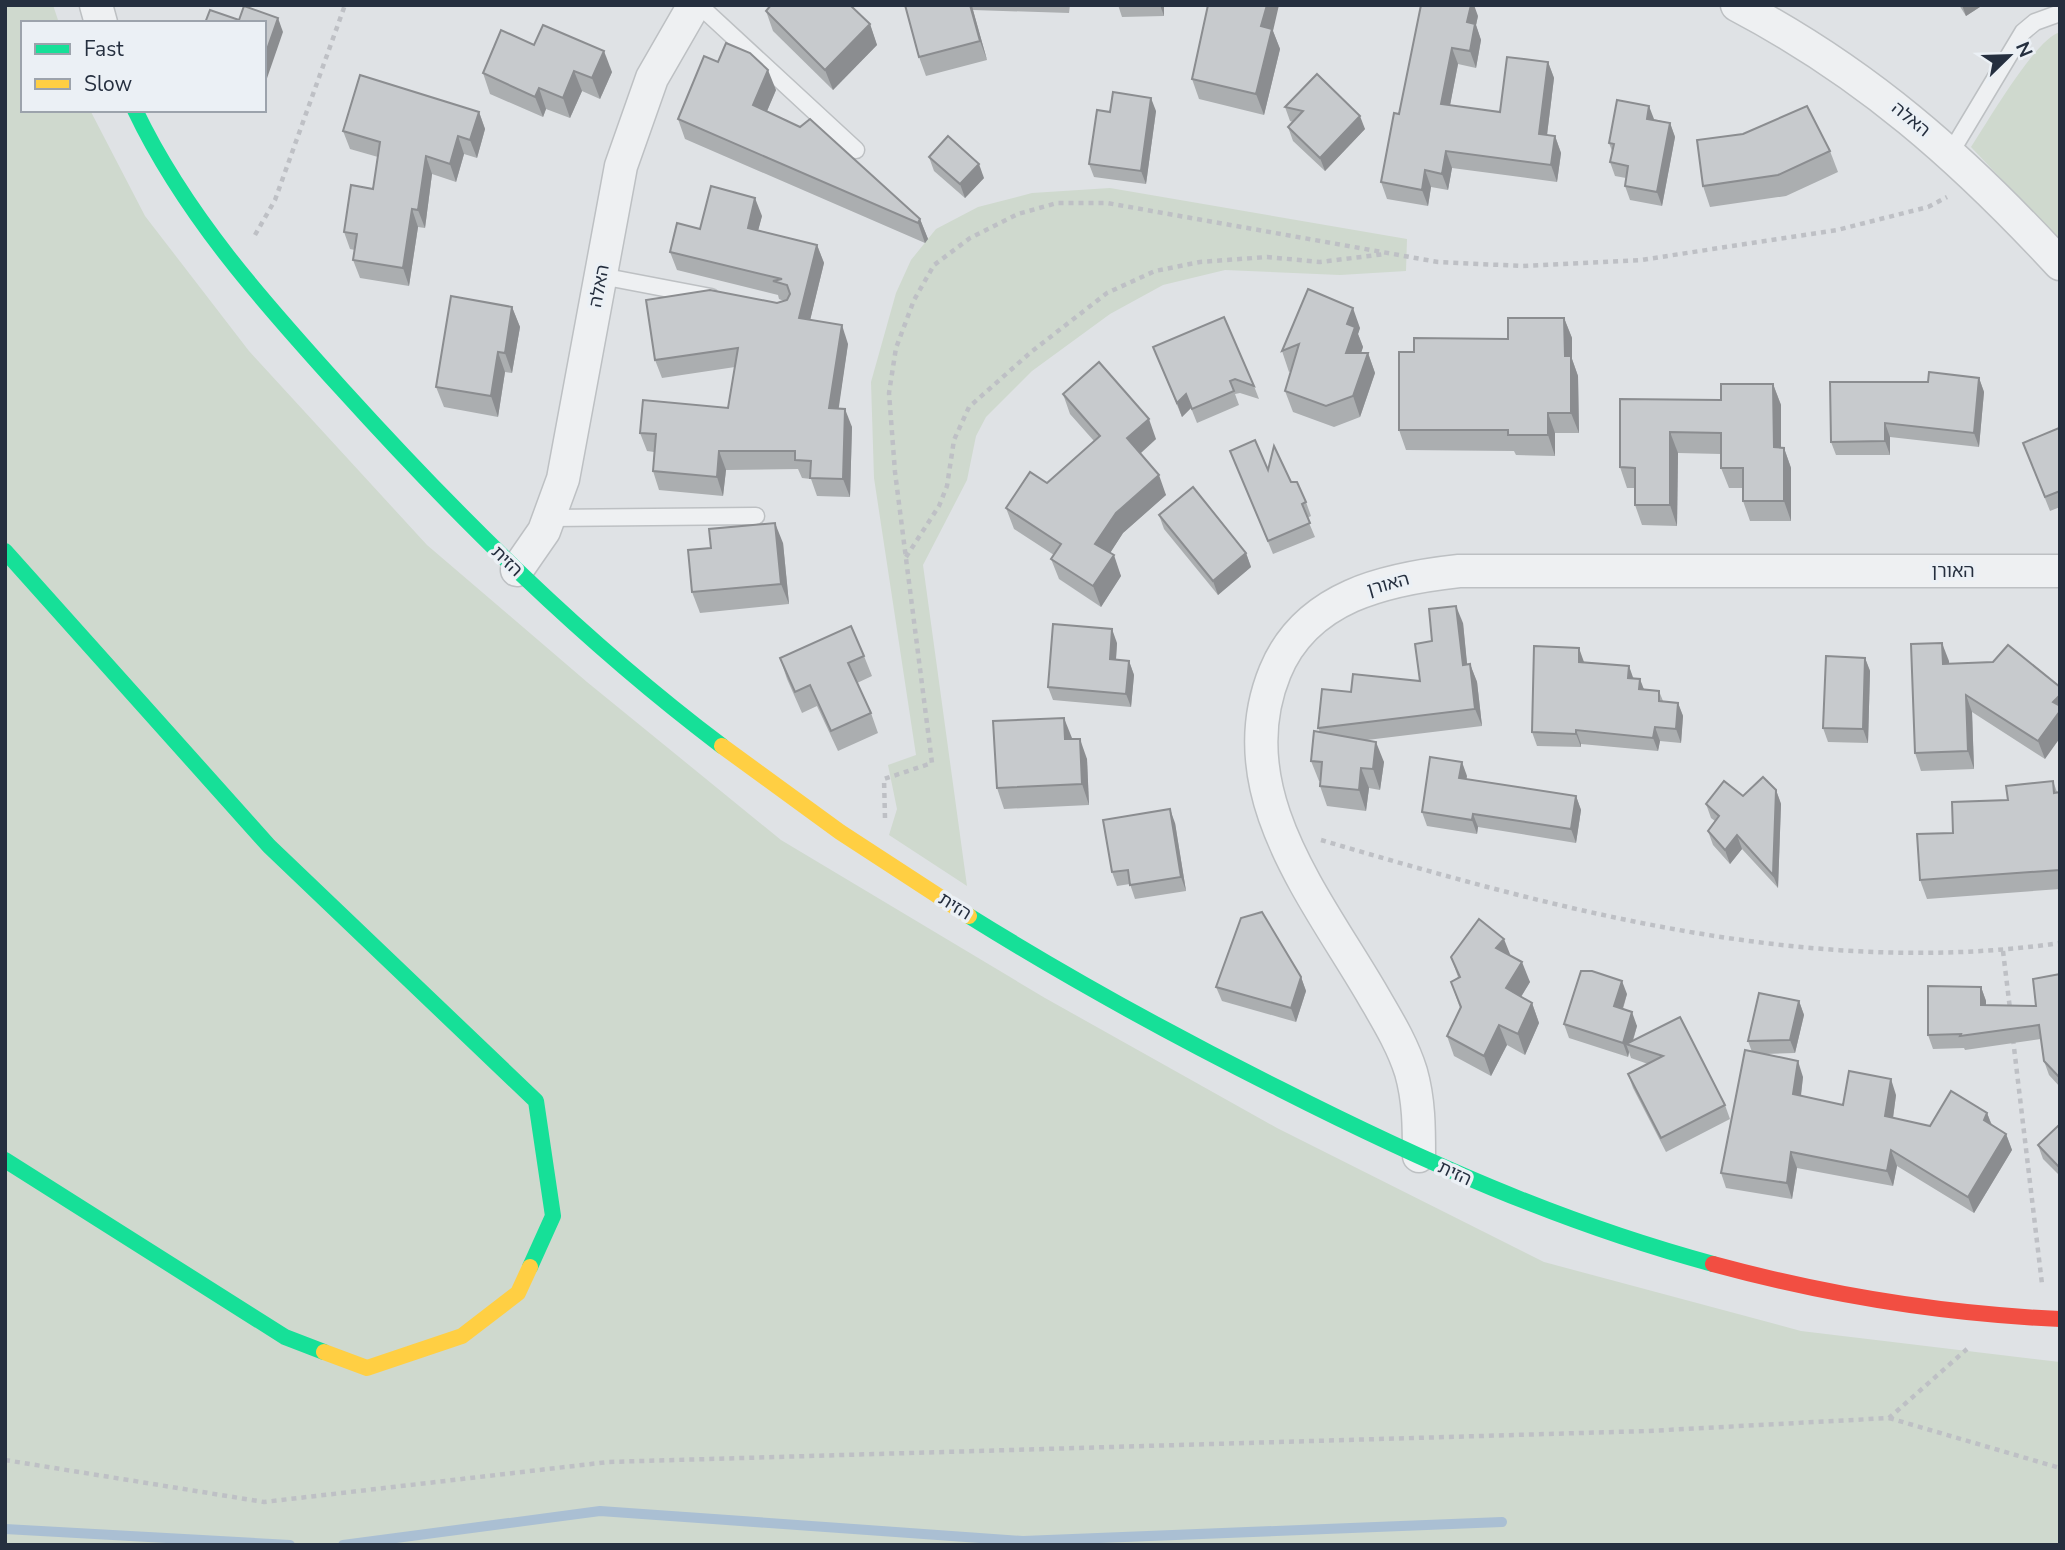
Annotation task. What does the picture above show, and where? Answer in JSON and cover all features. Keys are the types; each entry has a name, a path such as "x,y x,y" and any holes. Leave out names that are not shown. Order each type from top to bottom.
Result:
{"street":[{"name":"האלה","path":"517,570 550,518 565,466 621,166 652,78 696,5"},
{"name":"האלה","path":"1737,5 1834,62 1894,105 1951,152 2060,264"},
{"name":"הזית","path":"136,112 166,171 236,265 385,437 517,570 620,664 695,726 866,849 1041,960 1245,1073 1502,1195 1721,1268 1822,1292 1920,1308 2053,1318"},
{"path":"5,551 269,846 536,1101 553,1216 518,1293 462,1336 367,1368 285,1337 5,1160"},
{"name":"האורן","path":"1419,1156 1418,1102 1411,1072 1398,1038 1289,852 1267,798 1259,747 1264,700 1281,658 1309,623 1349,596 1399,578 1459,571 2060,570"}],"lane":[{"path":"696,5 856,150"},
{"path":"1951,152 2023,32 2035,22 2060,13"},
{"path":"601,276 733,301"},
{"path":"550,518 756,516"}],"path":[{"path":"236,265 275,200 345,5"},
{"path":"866,849 885,820 884,779 932,763 889,393 896,348 914,300 934,265 970,238 1018,214 1057,203 1107,203 1438,262 1522,266 1641,260 1837,230 1928,207 1979,179"},
{"path":"906,557 939,506 947,486 954,440 969,407 1031,352 1107,293 1154,271 1200,262 1267,257 1320,262 1388,253"},
{"path":"1280,828 1528,898 1670,929 1790,947 1898,953 2003,951 2060,943"},
{"path":"2003,951 2011,1020"},
{"path":"2013,1034 2053,1318"},
{"path":"1889,1418 2012,1317"},
{"path":"5,1460 264,1502 608,1462 1648,1431 1889,1418 2060,1468"}],"shaded area":[{"path":"5,5 53,5 58,21 21,21 21,112 91,112 145,216 249,351 427,545 587,682 781,840 1045,998 1277,1128 1544,1262 1801,1331 2060,1362 2060,1545 5,1545"},
{"path":"2060,32 2060,241 1971,147 2025,65 2050,38"},
{"path":"1110,188 1407,239 1406,271 1340,275 1225,270 1163,285 1110,314 1032,371 986,417 976,436 967,480 923,565 967,886 889,835 897,809 888,765 916,755 874,478 871,382 896,293 911,260 936,229 978,207 1032,193"}],"building":[{"path":"771,5 850,5 870,24 825,70 766,11"},
{"path":"905,5 970,5 980,41 919,57"},
{"path":"1208,5 1267,5 1261,26 1272,29 1256,94 1192,79"},
{"path":"1421,5 1471,5 1467,22 1475,24 1470,51 1452,48 1441,104 1500,112 1507,57 1548,62 1539,134 1555,136 1551,165 1446,151 1442,174 1425,170 1422,190 1381,182 1394,113 1399,114"},
{"path":"244,6 278,18 266,52 266,21 206,21 210,10 239,20"},
{"path":"543,25 604,51 592,78 574,71 563,98 539,88 535,97 483,73 501,30 534,45"},
{"path":"726,43 750,53 768,70 753,105 800,127 810,119 920,219 918,223 678,119 704,56 718,62"},
{"path":"1317,74 1360,116 1320,158 1288,127 1303,111 1285,107"},
{"path":"360,75 479,112 470,140 458,136 450,164 426,156 418,210 412,209 403,268 353,260 357,234 344,232 351,185 373,189 380,142 343,131"},
{"path":"1113,92 1151,98 1141,171 1089,164 1097,110 1110,112"},
{"path":"1617,100 1649,106 1647,119 1670,123 1657,192 1625,186 1628,166 1610,162 1614,144 1609,143"},
{"path":"1807,106 1830,151 1778,175 1703,186 1697,140 1743,134"},
{"path":"948,136 979,164 960,184 929,157"},
{"path":"711,186 755,198 748,228 817,245 799,318 842,325 829,408 845,409 843,479 810,478 811,461 795,460 795,451 719,451 717,477 653,471 656,434 640,433 643,400 728,408 738,348 655,360 646,300 710,290 777,303 787,300 790,294 787,285 773,281 782,279 670,252 677,223 700,229"},
{"path":"1308,289 1353,308 1347,324 1355,327 1346,353 1368,353 1353,396 1326,406 1285,391 1299,344 1282,351"},
{"path":"451,296 512,307 505,353 498,352 491,396 436,387"},
{"path":"1224,317 1254,386 1235,379 1230,381 1234,391 1192,409 1186,394 1177,403 1153,347"},
{"path":"1508,318 1564,318 1565,356 1571,356 1571,413 1548,413 1548,435 1508,435 1508,430 1399,430 1399,352 1414,352 1414,338 1508,339"},
{"path":"1099,362 1149,419 1127,438 1159,475 1116,513 1095,544 1114,555 1093,586 1051,559 1061,544 1006,508 1030,472 1047,483 1100,436 1063,394"},
{"path":"1929,372 1979,378 1974,433 1885,423 1885,441 1831,442 1830,382 1928,382"},
{"path":"1721,384 1773,384 1774,447 1784,448 1784,501 1743,501 1743,468 1721,468 1721,433 1670,432 1670,505 1635,505 1635,468 1620,467 1620,399 1721,400"},
{"path":"2059,428 2060,491 2045,497 2023,443"},
{"path":"1255,440 1268,470 1274,446 1291,482 1297,482 1306,502 1302,504 1310,523 1268,541 1230,451"},
{"path":"1193,487 1246,553 1213,581 1159,515"},
{"path":"775,523 781,584 692,592 688,550 711,548 709,529"},
{"path":"1456,606 1463,665 1470,664 1475,709 1318,728 1322,689 1351,692 1353,674 1420,681 1415,644 1432,641 1429,609"},
{"path":"1053,624 1112,629 1110,659 1129,661 1126,694 1048,687"},
{"path":"851,626 864,656 848,663 871,713 831,731 810,685 795,692 780,658"},
{"path":"1942,643 1943,664 1993,662 2008,645 2060,687 2060,695 2053,702 2060,706 2060,711 2038,741 1966,695 1968,751 1915,753 1911,644"},
{"path":"1534,646 1579,648 1579,662 1629,666 1628,678 1640,679 1639,689 1659,691 1659,701 1678,703 1676,729 1655,727 1653,738 1576,730 1576,734 1532,732"},
{"path":"1826,656 1865,658 1863,729 1823,728"},
{"path":"1064,718 1065,739 1080,739 1082,784 997,788 993,721"},
{"path":"1314,731 1376,742 1373,769 1361,768 1359,790 1320,786 1322,762 1311,761"},
{"path":"1430,757 1462,762 1459,778 1576,796 1571,829 1473,814 1472,820 1422,812"},
{"path":"1763,777 1776,790 1773,875 1737,835 1725,850 1708,831 1719,816 1706,804 1724,781 1743,796"},
{"path":"2053,781 2054,793 2060,792 2060,870 1920,880 1917,834 1953,833 1952,802 2008,800 2006,786"},
{"path":"1170,809 1181,877 1130,885 1128,870 1112,872 1103,820"},
{"path":"1262,912 1301,977 1291,1008 1216,987 1241,918"},
{"path":"1479,919 1504,939 1496,948 1522,962 1506,988 1532,1003 1518,1034 1499,1025 1484,1056 1447,1036 1461,1007 1451,982 1460,977 1451,957"},
{"path":"1581,971 1592,971 1622,981 1614,1006 1632,1012 1623,1043 1564,1024"},
{"path":"2060,974 2060,1078 2044,1061 2039,1025 1960,1036 1961,1034 1928,1035 1928,986 1981,987 1981,1005 2036,1006 2033,979"},
{"path":"1759,993 1799,1001 1790,1040 1748,1041"},
{"path":"1680,1017 1725,1105 1661,1138 1628,1074 1663,1056 1626,1044"},
{"path":"1745,1050 1798,1061 1793,1094 1843,1105 1849,1071 1891,1079 1885,1116 1930,1126 1951,1091 1987,1113 1984,1120 2006,1134 1968,1197 1891,1150 1887,1171 1791,1152 1787,1183 1721,1173"},
{"path":"2060,1124 2060,1168 2038,1145"}],"waterway":[{"path":"343,1545 600,1511 1023,1541 1502,1522"},
{"path":"5,1529 290,1545"}],"traffic: fast":[{"path":"136,112 177,186 228,257 255,291 386,437 477,531 572,621 620,664 722,746"},
{"path":"5,551 269,846 536,1101 553,1216 530,1267"},
{"path":"969,916 1162,1028 1385,1141 1546,1209 1656,1248 1713,1264"},
{"path":"5,1160 285,1337 324,1352"}],"traffic: slow":[{"path":"722,746 840,832 969,916"},
{"path":"324,1352 367,1368 462,1336 518,1293 530,1267"}],"traffic: jam":[{"path":"1713,1264 1842,1294 1928,1308 2060,1319"}]}
